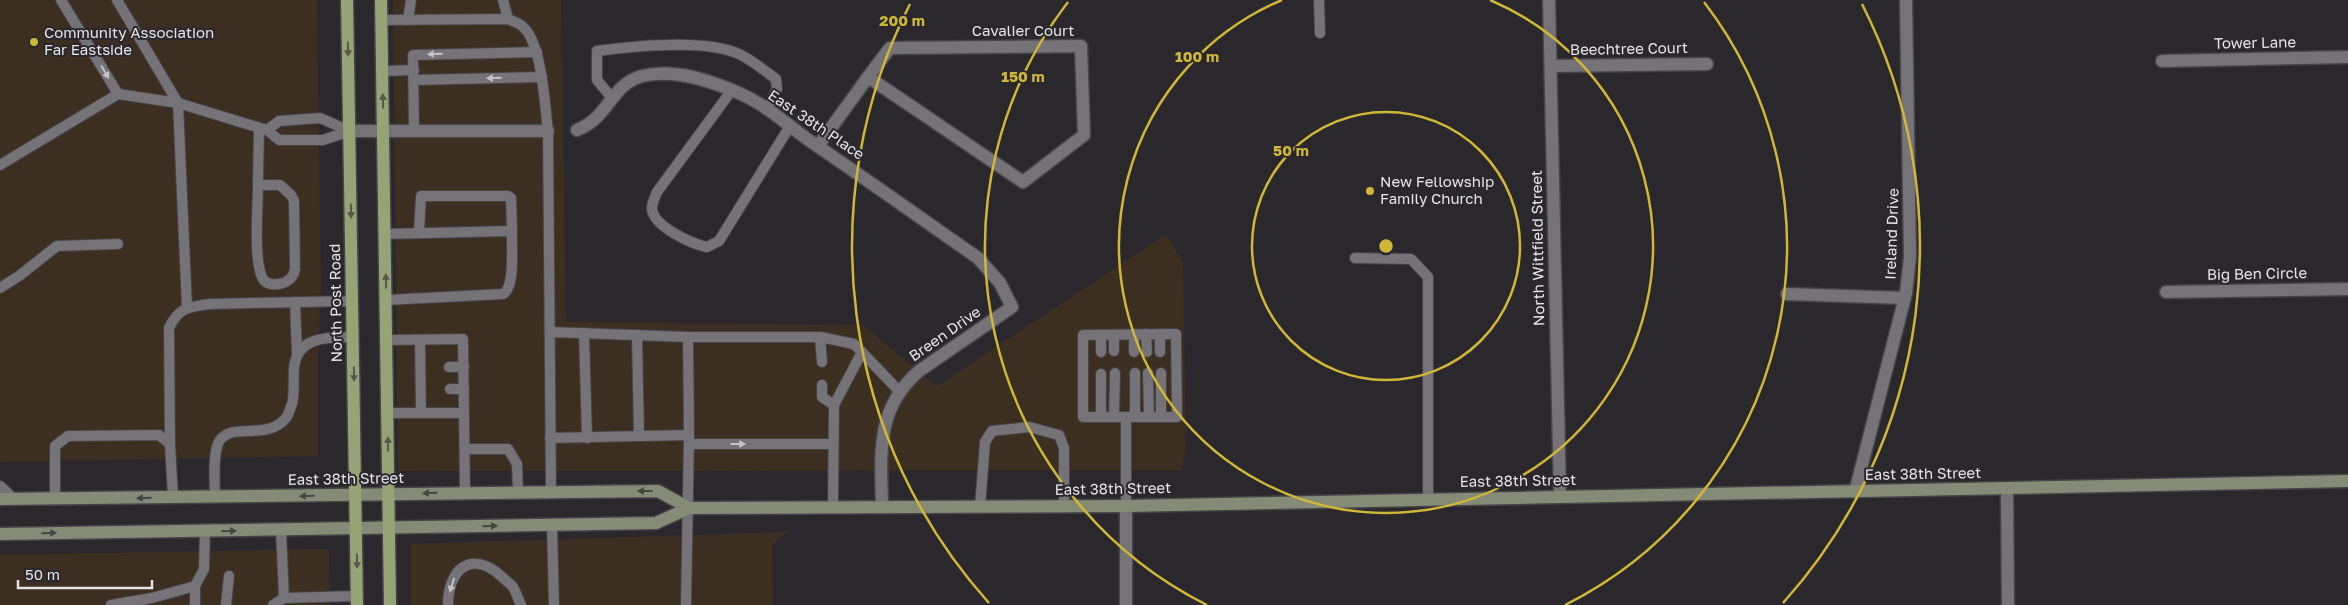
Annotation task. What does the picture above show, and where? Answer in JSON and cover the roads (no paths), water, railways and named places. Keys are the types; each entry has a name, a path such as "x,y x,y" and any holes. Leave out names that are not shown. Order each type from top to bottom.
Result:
{"main road":[{"name":"North Post Road","path":"347,0 357,600"},
{"path":"382,0 390,605"},
{"name":"East 38th Street","path":"0,534 656,523 689,508 1126,506 2348,481"},
{"name":"East 38th Street","path":"0,499 658,491 689,508"}],"street":[{"name":"North Wittfield Street","path":"1549,0 1560,496"},
{"name":"Ireland Drive","path":"1855,492 1904,298 1911,246 1906,0"},
{"name":"Cavalier Court","path":"818,146 868,77 890,48 1081,46 1084,135 1024,182 868,77"},
{"name":"Tower Lane","path":"2162,61 2348,57"},
{"name":"Beechtree Court","path":"1551,66 1708,64"},
{"name":"East 38th Place","path":"577,130 600,116 620,89 633,80 660,73 702,79 732,90 767,110 978,258 1000,283 1012,307"},
{"path":"350,131 548,131"},
{"name":"Big Ben Circle","path":"2166,292 2348,288"},
{"path":"1787,294 1904,298"},
{"name":"Breen Drive","path":"882,507 882,435 889,411 900,392 926,366 1012,307"},
{"path":"2007,488 2008,605"},
{"path":"1126,506 1126,605"}],"lane":[{"path":"61,0 118,94"},
{"path":"117,0 178,103 187,308"},
{"path":"408,20 411,0"},
{"path":"503,0 508,19"},
{"path":"1319,0 1320,33"},
{"path":"382,20 508,19 523,26 536,52 542,77 548,131 551,491"},
{"path":"612,98 597,80 597,51 628,47 709,46 741,55 776,79 777,89 767,110"},
{"path":"414,131 413,55 536,52"},
{"path":"383,71 414,75 542,77"},
{"path":"732,90 656,192 652,208 657,221 692,244 707,248 719,241 790,126"},
{"path":"0,165 118,94 178,103 263,129 279,140 323,140 350,131"},
{"path":"263,129 279,120 320,118 350,131"},
{"path":"258,185 280,186 287,190 294,201 295,269 294,276 285,283 268,283 263,280 260,268 258,185 263,129"},
{"path":"386,300 503,294 508,292 511,283 511,198 508,196 421,196 419,232"},
{"path":"385,234 512,231"},
{"path":"0,288 19,276 57,246 118,244"},
{"path":"1354,258 1411,259 1428,277 1428,499"},
{"path":"173,497 170,444 169,328 175,315 187,308 210,304 352,301"},
{"path":"215,497 215,457 220,441 230,432 255,432 277,428 288,416 294,396 294,367 297,354 295,302"},
{"path":"550,332 688,337 820,337 854,344 900,392"},
{"path":"584,333 587,438"},
{"path":"1134,334 1134,352"},
{"path":"1146,334 1147,352"},
{"path":"1146,334 1176,334 1177,417 1083,417 1083,335 1146,334"},
{"path":"1160,334 1160,352"},
{"path":"637,335 639,436"},
{"path":"1100,352 1101,335"},
{"path":"1114,335 1114,351"},
{"path":"297,354 306,346 324,336 353,337"},
{"path":"686,605 686,536 689,508 688,337"},
{"path":"820,337 822,362"},
{"path":"386,340 463,339 465,493"},
{"path":"420,340 425,368 425,390 421,413"},
{"path":"833,507 834,406 862,352"},
{"path":"449,367 464,367"},
{"path":"1126,506 1130,417 1135,373"},
{"path":"1148,373 1149,417"},
{"path":"1161,373 1161,417"},
{"path":"1101,374 1101,417"},
{"path":"1114,417 1115,374"},
{"path":"822,385 822,397 834,406"},
{"path":"450,389 464,389"},
{"path":"388,414 464,413"},
{"path":"980,507 985,442 992,431 1029,427 1059,435 1064,448 1064,506"},
{"path":"55,499 55,446 68,436 159,435 170,444"},
{"path":"550,438 639,436 689,440 834,444"},
{"path":"465,449 508,449 517,464 518,492"},
{"path":"0,486 14,499"},
{"path":"552,525 554,605"},
{"path":"281,530 284,598"},
{"path":"195,605 195,586 204,568 205,532"},
{"path":"448,605 452,582 458,571 465,565 477,563 491,567 512,586 521,605"},
{"path":"226,605 229,576"},
{"path":"111,605 152,598 195,586"},
{"path":"273,605 284,598 357,600"}],"place":[{"name":"Community Association Far Eastside","path":"34,42"},
{"name":"New Fellowship Family Church","path":"1370,191"}]}
